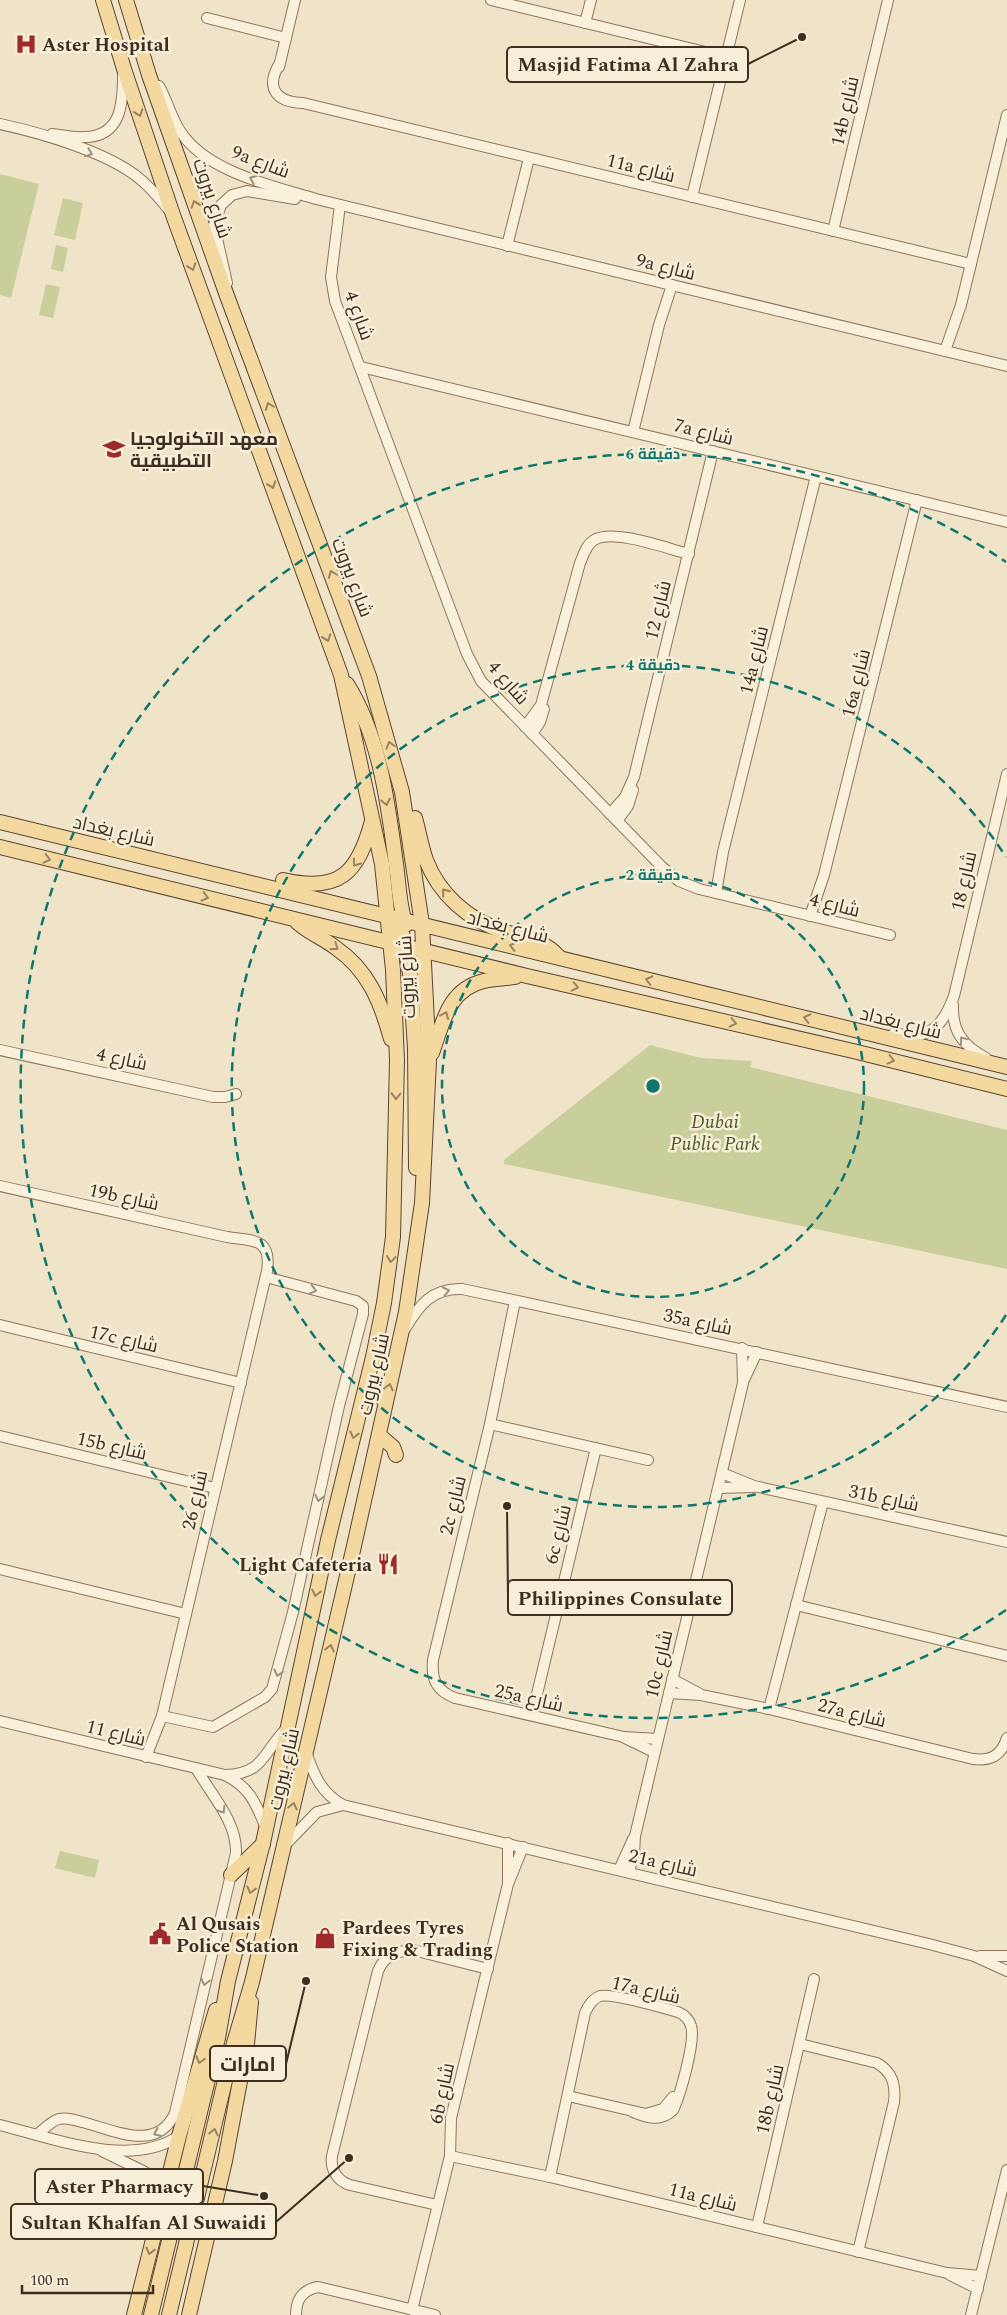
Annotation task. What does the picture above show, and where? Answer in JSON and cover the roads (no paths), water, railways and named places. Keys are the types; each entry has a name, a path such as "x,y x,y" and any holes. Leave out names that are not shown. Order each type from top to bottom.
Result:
{"main road":[{"name":"شارع بيروت","path":"103,0 173,215 341,675 382,864 388,915 396,1060 393,1236 387,1286 373,1357 328,1540 263,1843 228,1981 218,2038 151,2315"},
{"name":"شارع بيروت","path":"126,0 149,75 228,296 370,676 402,792 422,924 429,1061 422,1203 401,1336 252,1982 236,2036 169,2315"},
{"path":"341,675 357,700 372,736 393,838 404,919 411,937 424,951"},
{"path":"402,792 414,814 426,860 436,880 450,899 474,919 502,931 541,942 560,958"},
{"path":"128,852 175,857 299,884 326,883 344,875 359,859 365,848 373,818"},
{"name":"شارع بغداد","path":"0,822 1004,1066"},
{"name":"شارع بغداد","path":"0,847 406,947 853,1051 1007,1089"},
{"path":"388,915 400,929 406,947 415,1048 416,1167 422,1203"},
{"path":"295,920 313,935 335,947 364,974 380,1003 396,1060"},
{"path":"429,1061 445,1014 459,994 485,980 527,976"},
{"path":"379,1435 392,1447 396,1455"},
{"path":"231,1875 263,1843"},
{"name":"شارع بيروت","path":"134,2315 179,2136 180,2115 228,1981"},
{"name":"شارع بيروت","path":"189,2315 225,2161 247,2044 252,1982"}],"street":[{"name":"11a شارع","path":"295,0 278,78 282,88 289,96 303,103 971,264"},
{"path":"491,0 726,57"},
{"path":"585,23 591,0"},
{"path":"692,197 740,0"},
{"name":"14b شارع","path":"833,231 888,0"},
{"path":"207,18 286,38"},
{"path":"0,124 44,134 84,138 108,129 114,124 122,109 124,69"},
{"name":"9a شارع","path":"149,75 161,90 179,130 197,151 240,174 316,200 1007,366"},
{"path":"949,352 1006,121"},
{"path":"44,134 126,170 150,189 173,215"},
{"path":"507,246 529,158"},
{"name":"9a شارع","path":"228,296 226,277 214,225 221,205 232,195 246,191 316,200"},
{"name":"شارع 4","path":"344,206 331,277 333,293 470,663 481,681 670,875 689,886 890,935"},
{"path":"633,432 668,284"},
{"name":"7a شارع","path":"361,367 1007,522"},
{"path":"367,384 376,377 393,374"},
{"name":"شارع 12","path":"613,817 634,777 713,451"},
{"name":"14a شارع","path":"712,892 816,476"},
{"name":"16a شارع","path":"814,917 917,500"},
{"path":"529,730 545,693 580,563 581,546 588,536 599,531 605,531 620,537 689,554"},
{"name":"شارع 18","path":"830,1024 851,1023 906,1035 921,1035 940,1024 945,1018 954,996 1007,774"},
{"name":"شارع 18","path":"954,996 953,1018 960,1037 975,1052 1004,1066"},
{"name":"شارع 4","path":"0,1050 213,1097 225,1097 236,1094"},
{"name":"19b شارع","path":"0,1186 241,1239"},
{"name":"شارع 26","path":"146,1757 158,1732 162,1716 266,1277 268,1258 263,1245 254,1240 241,1239"},
{"path":"162,1716 213,1727 265,1697 272,1689 293,1612 339,1406 363,1314 363,1306 356,1302 266,1277"},
{"name":"35a شارع","path":"401,1336 421,1305 435,1294 444,1290 462,1289 742,1348 1007,1407"},
{"name":"2c شارع","path":"433,1680 433,1660 490,1424 508,1339 520,1302"},
{"name":"17c شارع","path":"0,1326 240,1383"},
{"name":"10c شارع","path":"624,1871 635,1836 719,1488 742,1383 742,1348"},
{"name":"10c شارع","path":"742,1383 757,1352"},
{"path":"490,1424 648,1460"},
{"name":"15b شارع","path":"0,1436 215,1488"},
{"name":"6c شارع","path":"532,1715 596,1448"},
{"name":"31b شارع","path":"722,1473 754,1486 1007,1542"},
{"name":"31b شارع","path":"719,1488 754,1486"},
{"path":"769,1709 823,1502"},
{"path":"0,1569 186,1614"},
{"path":"796,1604 1007,1656"},
{"name":"27a شارع","path":"672,1679 701,1695"},
{"name":"25a شارع","path":"433,1680 440,1690 455,1698 624,1738 654,1752"},
{"name":"27a شارع","path":"669,1693 701,1695 769,1709 972,1759 988,1760 994,1757 1000,1752 1007,1738"},
{"name":"شارع 11","path":"0,1721 157,1760 224,1774 240,1783 252,1795 266,1828"},
{"name":"شارع 11","path":"224,1774 245,1772 260,1764 275,1740 287,1728"},
{"name":"شارع 26","path":"157,1760 158,1732"},
{"name":"25a شارع","path":"624,1738 658,1739"},
{"name":"21a شارع","path":"306,1751 323,1790 344,1805 974,1956 1007,1971"},
{"path":"38,2135 53,2121 66,2118 142,2136 159,2133 180,2115 236,1853 233,1829 196,1768"},
{"name":"21a شارع","path":"284,1846 317,1812 344,1805"},
{"name":"6b شارع","path":"508,1843 508,1884"},
{"name":"6b شارع","path":"412,2310 436,2205 450,2156 451,2118 508,1884 523,1847"},
{"path":"436,2205 344,2183 335,2173 331,2160 376,1978 379,1958 389,1949 401,1947 488,1969"},
{"name":"21a شارع","path":"974,1956 1007,1956"},
{"name":"18b شارع","path":"757,2227 814,1979"},
{"name":"17a شارع","path":"612,2000 630,2002 678,2012 688,2019 692,2032 675,2105 668,2115 654,2118 568,2096 583,2029 590,2013 599,2004 612,2000"},
{"path":"800,2044 884,2062 896,2074 898,2088 858,2252"},
{"path":"550,2177 568,2096"},
{"path":"0,2126 99,2149 131,2150 154,2148 179,2136"},
{"path":"123,2132 131,2150"},
{"path":"99,2149 145,2172 162,2201"},
{"name":"11a شارع","path":"450,2156 550,2177 947,2273 981,2276"},
{"path":"971,2315 1004,2192 1007,2170"},
{"name":"11a شارع","path":"947,2273 978,2289"},
{"path":"331,2290 435,2315"}],"place":[{"name":"Masjid Fatima Al Zahra","path":"802,37"},
{"name":"Aster Hospital","path":"26,44"},
{"name":"معهد التكنولوجيا التطبيقية","path":"114,449"},
{"name":"Philippines Consulate","path":"507,1506"},
{"name":"Light Cafeteria","path":"388,1564"},
{"name":"Al Qusais Police Station","path":"160,1934"},
{"name":"Pardees Tyres Fixing & Trading","path":"325,1938"},
{"name":"امارات","path":"306,1981"},
{"name":"Sultan Khalfan Al Suwaidi","path":"349,2158"},
{"name":"Aster Pharmacy","path":"264,2196"}],"park label":[{"name":"Dubai Public Park","path":"715,1132"}]}
